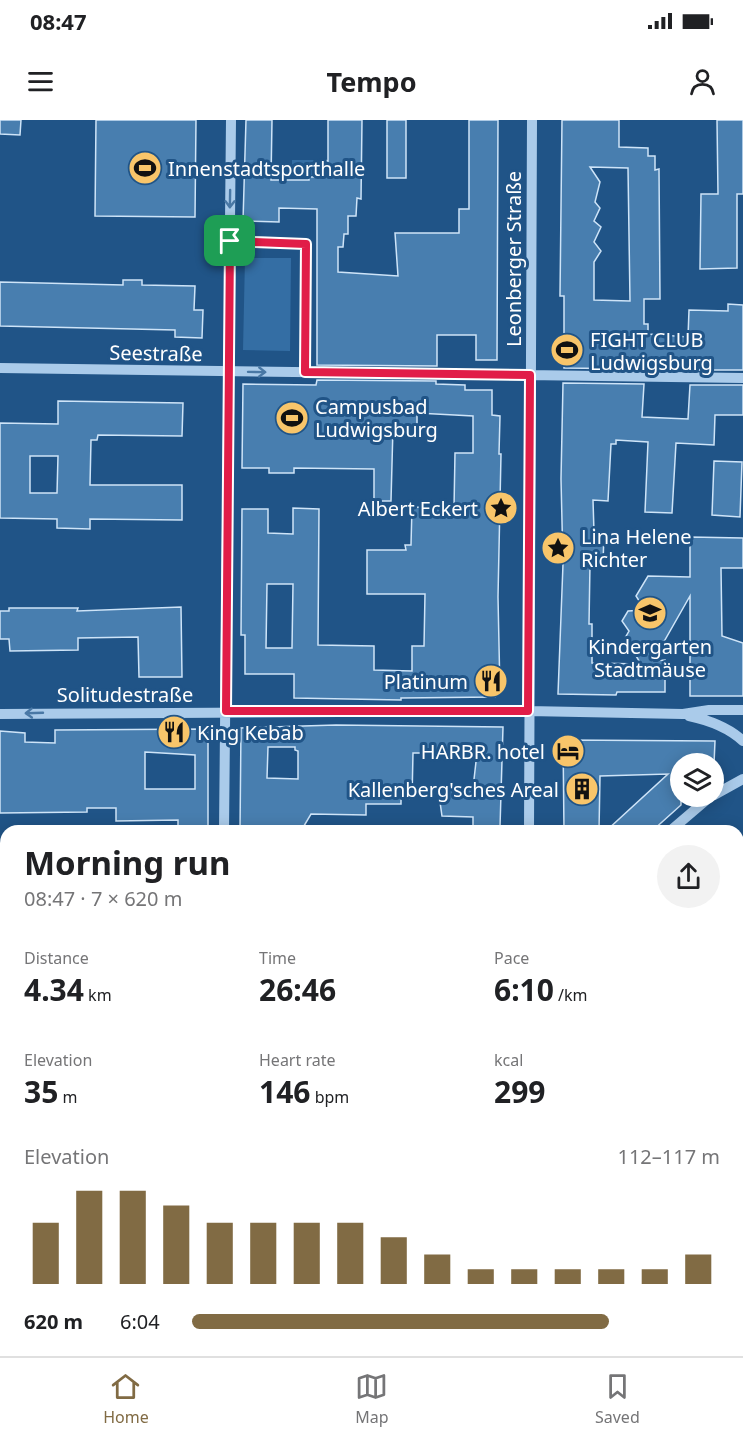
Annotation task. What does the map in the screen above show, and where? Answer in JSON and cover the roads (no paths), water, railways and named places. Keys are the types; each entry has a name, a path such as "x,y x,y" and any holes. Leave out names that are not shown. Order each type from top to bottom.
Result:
{"street":[{"path":"224,825 231,120"},
{"name":"Leonberger Straße","path":"529,825 532,120"},
{"path":"230,241 306,244 305,372"},
{"name":"Seestraße","path":"0,368 743,378"},
{"name":"Solitudestraße","path":"0,714 226,711 528,711 683,714 709,710 743,710"},
{"name":"Solitudestraße","path":"683,714 706,720 735,734 743,741"},
{"path":"724,790 743,779"},
{"path":"677,825 699,807"}],"place":[{"name":"Innenstadtsporthalle","path":"145,168"},
{"name":"FIGHT CLUB Ludwigsburg","path":"567,350"},
{"name":"Campusbad Ludwigsburg","path":"292,418"},
{"name":"Albert Eckert","path":"501,508"},
{"name":"Lina Helene Richter","path":"558,548"},
{"name":"Kindergarten Stadtmäuse","path":"650,613"},
{"name":"Platinum","path":"491,681"},
{"name":"King Kebab","path":"174,732"},
{"name":"HARBR. hotel","path":"568,751"},
{"name":"Kallenberg'sches Areal","path":"582,789"}]}
